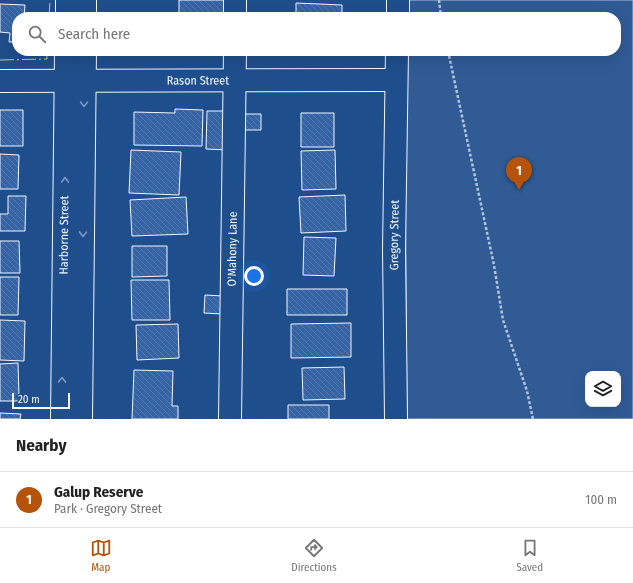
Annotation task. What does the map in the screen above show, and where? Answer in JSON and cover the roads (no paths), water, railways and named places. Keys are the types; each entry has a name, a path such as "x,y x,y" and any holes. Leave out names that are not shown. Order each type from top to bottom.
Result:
{"main road":[{"path":"67,0 67,12"},
{"path":"85,0 85,12"},
{"path":"235,0 235,12"},
{"path":"398,0 398,12"},
{"name":"Harborne Street","path":"68,56 75,80 81,419"},
{"name":"Harborne Street","path":"62,419 75,80 83,56"},
{"name":"O'Mahony Lane","path":"230,419 234,56"},
{"name":"Gregory Street","path":"396,419 394,250 397,56"},
{"name":"Rason Street","path":"0,81 396,80"}],"place":[{"name":"Galup Reserve","path":"519,190"}]}
